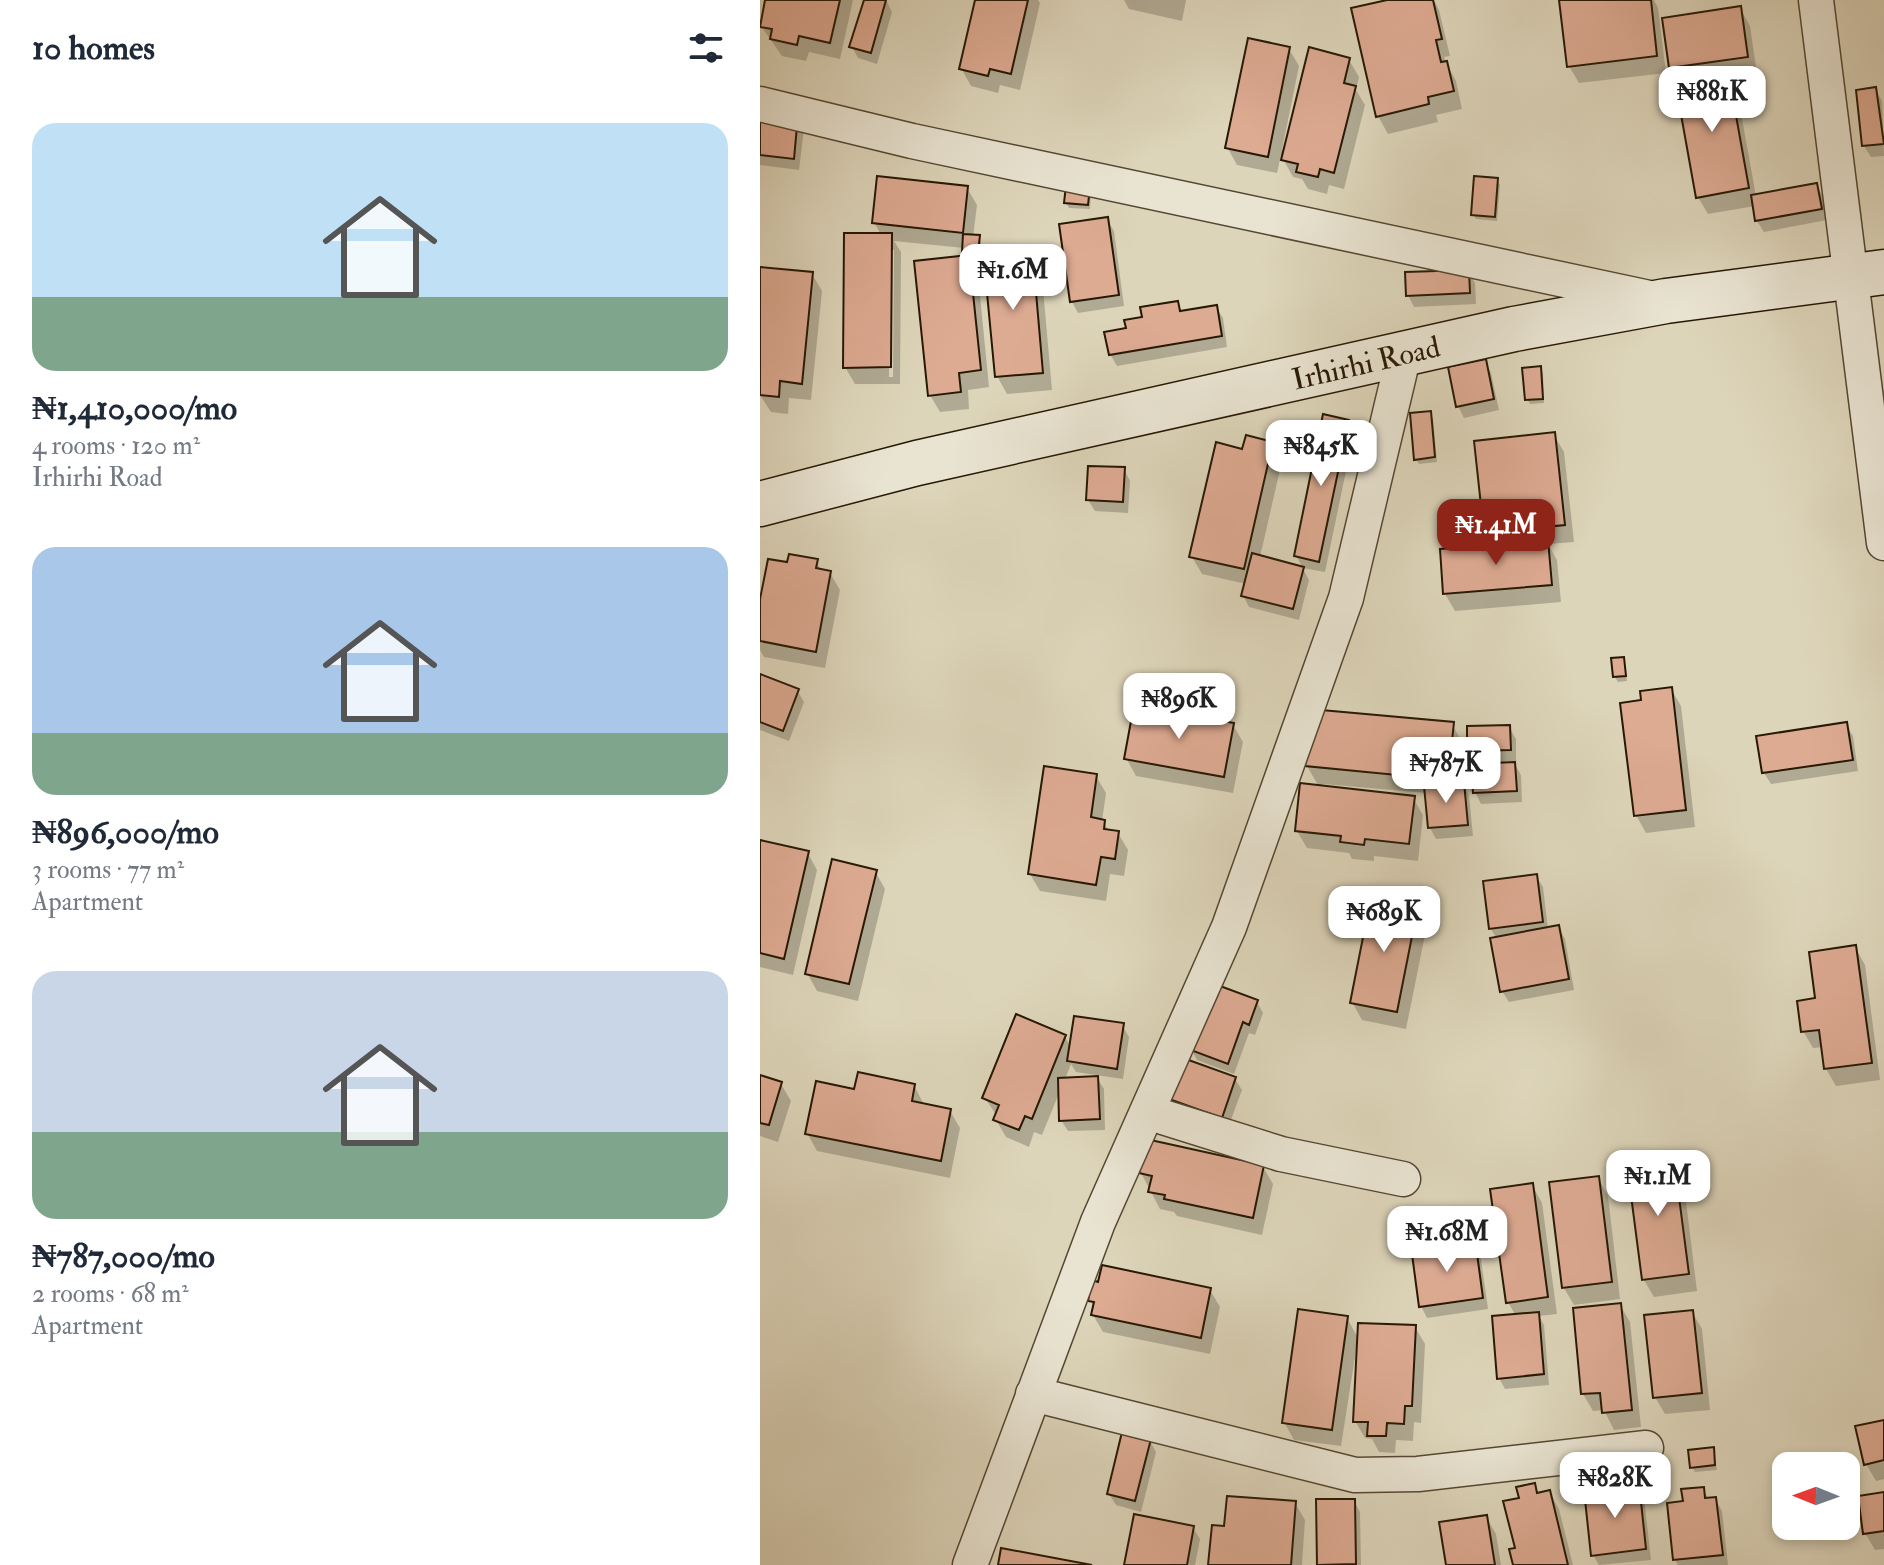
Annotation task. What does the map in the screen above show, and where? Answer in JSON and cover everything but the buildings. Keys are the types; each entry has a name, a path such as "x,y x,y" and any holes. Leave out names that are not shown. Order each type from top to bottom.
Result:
{"street":[{"path":"1816,0 1868,274 1884,543"},
{"path":"760,104 912,141 1666,301"},
{"name":"Irhirhi Road","path":"760,504 917,463 1514,329 1666,301 1868,274"},
{"path":"970,1565 1098,1222 1229,927 1346,598 1404,354"},
{"path":"1147,1112 1281,1154 1403,1179"},
{"path":"1033,1394 1355,1475 1418,1474 1646,1448"}]}
